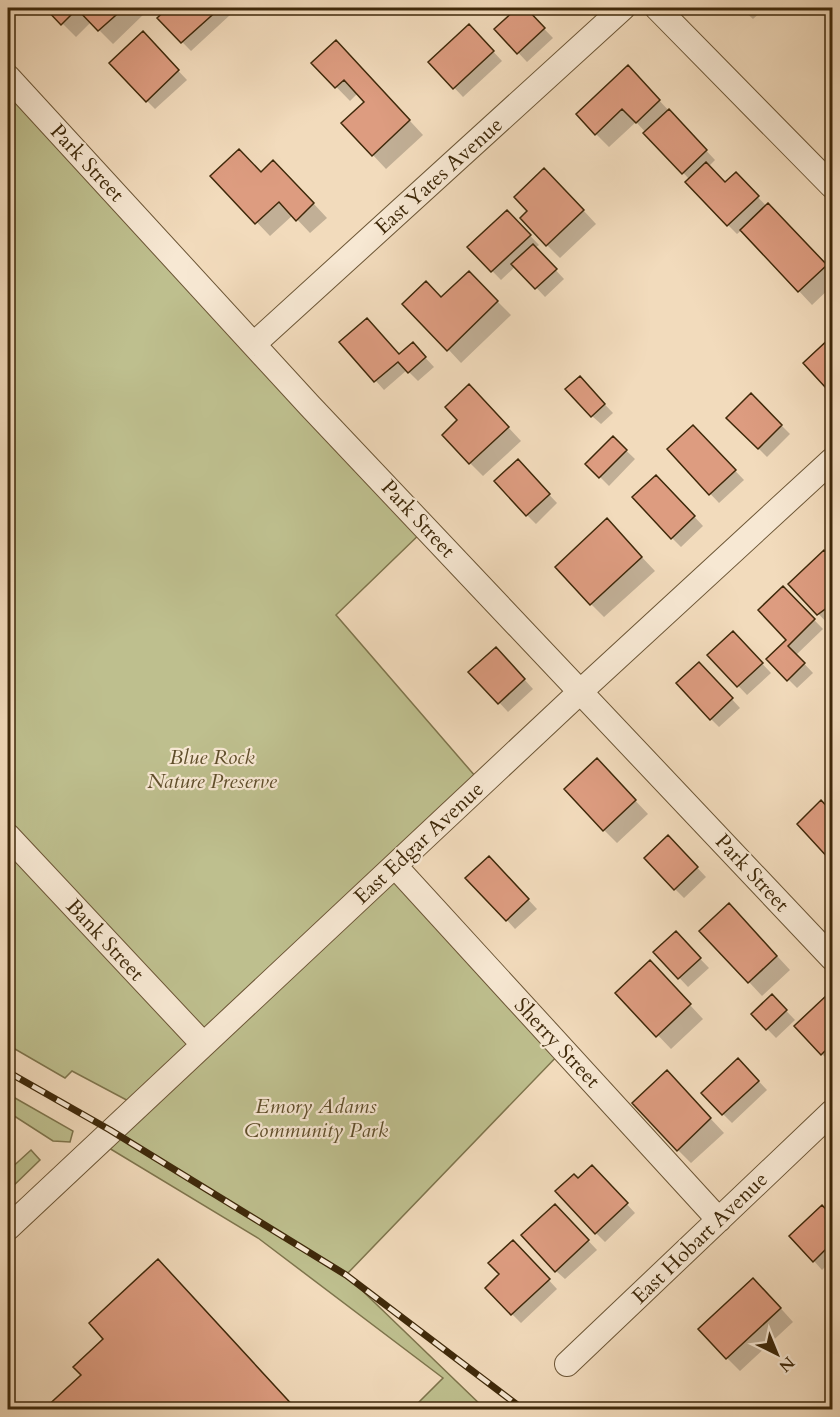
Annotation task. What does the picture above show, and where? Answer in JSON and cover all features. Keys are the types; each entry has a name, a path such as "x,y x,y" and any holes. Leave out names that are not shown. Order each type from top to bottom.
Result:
{"street":[{"name":"East Yates Avenue","path":"254,344 623,8"},
{"path":"657,8 832,186"},
{"name":"Park Street","path":"8,77 254,344 832,958"},
{"name":"East Edgar Avenue","path":"8,1228 580,691 832,460"},
{"name":"Bank Street","path":"8,836 202,1044"},
{"name":"Sherry Street","path":"395,866 719,1220"},
{"name":"East Hobart Avenue","path":"567,1365 832,1112"}],"green space":[{"name":"Blue Rock Nature Preserve","path":"8,77 426,528 336,615 482,784 395,866 563,1050 346,1275 485,1409 412,1409 443,1378 258,1238 99,1142 136,1105 72,1071 65,1078 8,1045"},
{"path":"8,1094 73,1131 70,1142 53,1141 8,1112"},
{"path":"31,1150 40,1160 8,1191 8,1171"}],"building":[{"path":"45,8 124,8 98,31 77,9 61,25"},
{"path":"168,8 220,8 181,43 157,18"},
{"path":"517,8 526,8 545,28 517,54 494,29"},
{"path":"469,24 494,51 453,89 428,62"},
{"path":"143,31 179,70 146,102 109,63"},
{"path":"336,40 410,120 372,156 341,123 364,102 344,80 335,88 311,63"},
{"path":"628,65 660,100 636,123 622,109 595,135 576,114"},
{"path":"669,109 707,150 682,174 643,133"},
{"path":"239,149 261,172 273,160 314,203 296,221 279,202 255,224 210,176"},
{"path":"706,162 725,182 736,172 759,196 727,226 685,182"},
{"path":"544,168 584,210 546,246 520,218 527,211 514,197"},
{"path":"768,203 827,265 798,292 740,230"},
{"path":"507,210 531,235 491,272 467,247"},
{"path":"533,244 557,269 535,289 511,264"},
{"path":"469,271 498,301 447,351 402,304 426,281 441,297"},
{"path":"367,318 399,354 413,342 426,357 408,373 398,362 374,382 339,342"},
{"path":"832,336 832,380 825,387 803,363"},
{"path":"580,376 605,404 591,417 565,389"},
{"path":"469,384 509,427 469,464 442,435 457,420 445,407"},
{"path":"751,393 782,425 758,449 726,418"},
{"path":"693,425 736,470 709,495 667,449"},
{"path":"613,436 627,450 599,478 585,464"},
{"path":"518,459 550,494 526,516 494,481"},
{"path":"656,475 695,516 671,539 632,497"},
{"path":"607,518 642,557 590,605 555,567"},
{"path":"824,550 832,558 832,604 817,615 788,584"},
{"path":"783,586 815,619 788,646 805,663 787,681 766,659 786,640 758,610"},
{"path":"733,631 763,663 737,687 707,655"},
{"path":"496,647 525,679 498,704 468,672"},
{"path":"699,662 733,698 710,720 676,683"},
{"path":"597,758 636,800 603,831 564,789"},
{"path":"821,800 832,812 830,860 797,824"},
{"path":"668,835 698,867 674,890 644,858"},
{"path":"489,856 529,899 506,921 465,878"},
{"path":"729,903 777,956 748,983 699,931"},
{"path":"676,931 701,958 678,979 653,952"},
{"path":"650,960 691,1004 656,1037 615,993"},
{"path":"772,994 787,1010 766,1030 751,1014"},
{"path":"828,994 832,999 832,1044 821,1055 794,1026"},
{"path":"738,1058 759,1081 722,1115 701,1093"},
{"path":"667,1070 711,1118 677,1151 632,1103"},
{"path":"592,1165 628,1203 595,1234 555,1191 574,1174 578,1178"},
{"path":"555,1204 589,1240 555,1272 521,1235"},
{"path":"822,1205 832,1216 832,1243 813,1262 789,1236"},
{"path":"513,1240 550,1279 511,1315 485,1288 499,1274 488,1263"},
{"path":"158,1259 297,1410 43,1410 81,1375 73,1367 103,1339 89,1323"},
{"path":"753,1278 781,1308 726,1359 698,1329"}],"railway":[{"path":"8,1072 110,1130 346,1275 524,1410"}],"park label":[{"name":"Emory Adams Community Park","path":"316,1118"}]}
